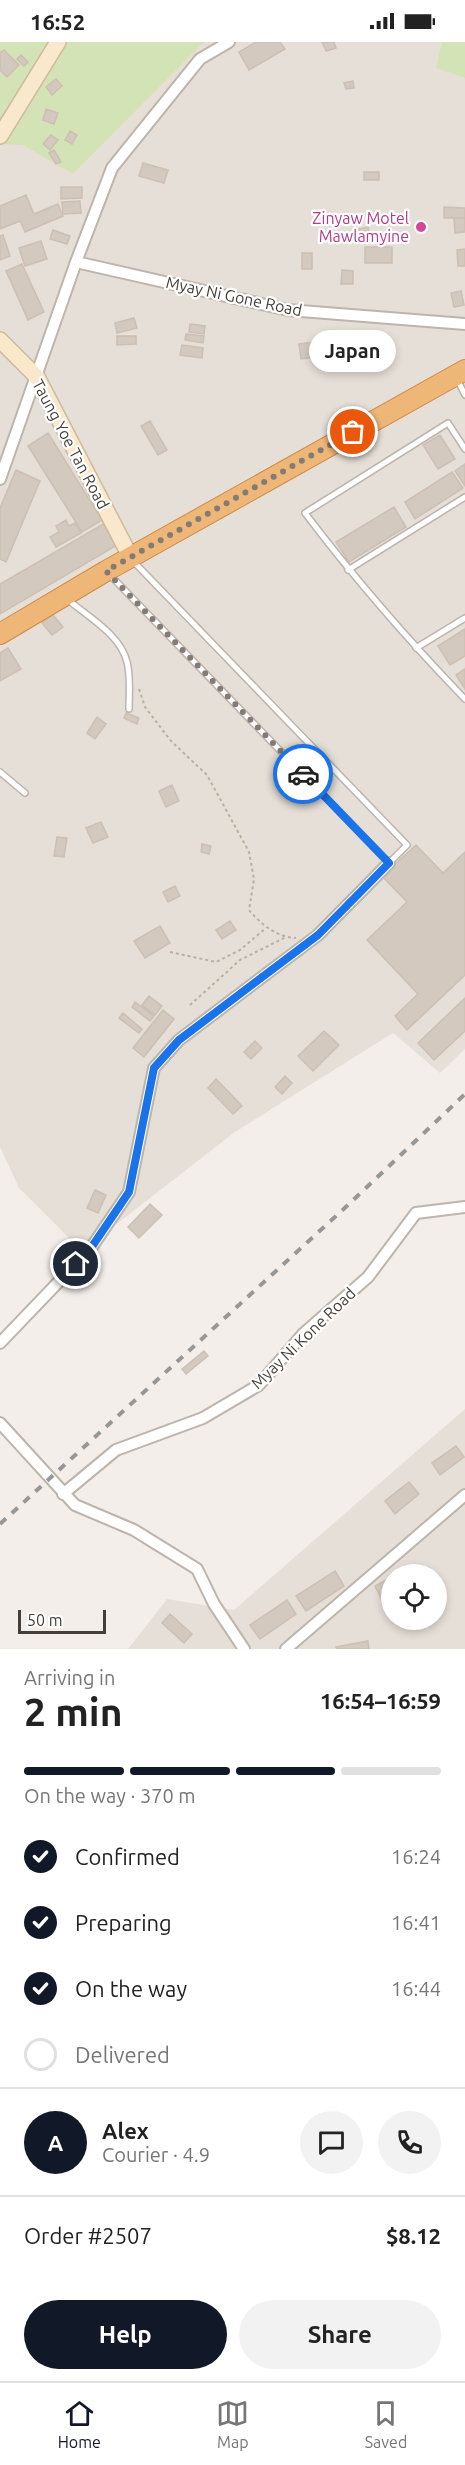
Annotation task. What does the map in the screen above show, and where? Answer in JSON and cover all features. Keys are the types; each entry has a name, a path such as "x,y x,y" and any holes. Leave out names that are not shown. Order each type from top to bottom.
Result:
{"highway":[{"path":"0,634 106,571 460,373"}],"main road":[{"path":"0,136 58,42"},
{"name":"Taung Yoe Tan Road","path":"0,340 37,377 131,558"}],"street":[{"path":"0,479 76,262 112,168 200,59 229,42"},
{"name":"Myay Ni Gone Road","path":"76,262 288,310 465,324"},
{"path":"0,1343 91,1248 129,1192 154,1068 179,1040 318,935 389,863"},
{"name":"Myay Ni Kone Road","path":"63,1494 116,1450 203,1418 259,1385 303,1334 369,1277 416,1213 465,1207"},
{"path":"0,1423 51,1476 63,1494 75,1505 134,1530 197,1569 214,1604 244,1649"},
{"path":"286,1649 465,1495"}],"lane":[{"path":"460,373 465,395"},
{"path":"465,450 448,423 305,513 348,570 416,648 465,699"},
{"path":"348,570 465,497"},
{"path":"106,571 389,863 407,845 131,558"},
{"path":"63,596 109,633 122,648 128,663 129,709"},
{"path":"416,648 465,618"},
{"path":"0,772 25,793"}],"path":[{"path":"139,689 146,707 159,727 207,775 218,792 249,852 254,879 249,910 267,927 284,938"},
{"path":"170,952 216,962 240,950 267,927"},
{"path":"190,1005 240,960 284,938 318,935"}],"shaded area":[{"path":"0,42 465,42 465,1049 440,1073 393,1033 235,1132 82,1251 19,1188 0,1147"},
{"path":"465,1409 465,1649 128,1649 167,1599 234,1610"}],"green space":[{"path":"0,42 204,42 73,174 23,145 0,144"},
{"path":"442,42 465,42 465,78 436,68"}],"building":[{"path":"256,42 280,42 285,49 249,70 239,52"},
{"path":"322,42 334,42 336,48 326,51"},
{"path":"4,50 19,65 7,77 0,70 0,53"},
{"path":"21,55 28,62 24,66 17,59"},
{"path":"56,79 62,86 52,95 46,87"},
{"path":"353,81 354,88 346,89 344,83"},
{"path":"46,109 58,113 54,124 43,120"},
{"path":"70,131 77,135 72,144 65,140"},
{"path":"51,135 58,140 50,150 43,144"},
{"path":"54,150 61,162 56,164 49,153"},
{"path":"143,163 168,170 164,183 139,176"},
{"path":"364,172 379,172 379,180 364,180"},
{"path":"61,187 82,187 82,198 61,199"},
{"path":"26,195 34,214 58,204 63,216 25,232 20,221 0,229 0,206"},
{"path":"80,201 81,213 63,214 62,202"},
{"path":"444,207 465,208 465,218 444,218"},
{"path":"454,218 465,218 465,232 455,233"},
{"path":"368,227 371,241 362,242 359,229"},
{"path":"53,230 70,236 67,244 50,239"},
{"path":"3,235 10,256 0,260 0,236"},
{"path":"41,241 47,259 25,266 19,248"},
{"path":"365,247 392,247 392,263 365,263"},
{"path":"465,249 465,266 458,266 457,250"},
{"path":"302,253 312,253 312,269 302,269"},
{"path":"22,264 44,312 28,320 6,271"},
{"path":"342,270 353,271 353,284 341,284"},
{"path":"461,291 464,305 454,307 451,293"},
{"path":"134,318 137,328 117,333 115,323"},
{"path":"190,324 205,326 204,334 189,332"},
{"path":"186,334 204,336 203,343 185,340"},
{"path":"117,336 136,336 136,344 117,345"},
{"path":"333,341 334,355 322,356 321,343"},
{"path":"314,342 316,357 301,359 299,344"},
{"path":"182,345 203,348 202,358 180,355"},
{"path":"150,421 167,450 158,455 141,426"},
{"path":"48,433 102,520 82,532 28,446"},
{"path":"440,435 455,459 438,469 423,445"},
{"path":"465,464 465,486 455,471"},
{"path":"16,470 40,481 6,562 0,559 0,508"},
{"path":"452,472 463,488 415,519 405,502"},
{"path":"394,507 406,527 349,562 336,542"},
{"path":"66,520 69,526 75,523 81,533 56,547 50,537 59,532 56,526"},
{"path":"105,523 117,545 0,614 0,584"},
{"path":"53,615 63,627 52,635 42,623"},
{"path":"465,629 465,656 450,665 438,646"},
{"path":"8,648 21,669 0,681 0,653"},
{"path":"465,669 465,689 456,675"},
{"path":"126,713 139,718 137,724 124,718"},
{"path":"97,717 106,724 95,739 87,733"},
{"path":"172,785 179,801 166,807 159,791"},
{"path":"101,822 108,837 93,843 86,828"},
{"path":"57,837 67,838 64,857 54,856"},
{"path":"202,844 211,846 209,854 201,852"},
{"path":"416,845 443,873 465,852 465,975 407,1030 395,1016 418,994 367,940 407,902 382,876"},
{"path":"175,886 180,896 168,902 163,892"},
{"path":"230,921 236,930 222,939 216,930"},
{"path":"160,926 170,943 145,958 134,941"},
{"path":"149,996 162,1006 155,1015 142,1005"},
{"path":"465,998 465,1031 434,1060 418,1043"},
{"path":"135,1002 154,1016 150,1021 132,1007"},
{"path":"163,1010 174,1019 144,1057 133,1048"},
{"path":"123,1013 142,1029 139,1033 119,1018"},
{"path":"324,1031 339,1045 313,1071 298,1056"},
{"path":"255,1041 262,1048 251,1059 244,1052"},
{"path":"285,1076 292,1083 282,1094 275,1087"},
{"path":"216,1079 242,1106 233,1114 208,1088"},
{"path":"95,1190 106,1195 98,1213 87,1208"},
{"path":"150,1204 162,1215 139,1238 128,1227"},
{"path":"204,1351 208,1356 186,1374 182,1369"},
{"path":"456,1446 464,1457 440,1475 432,1463"},
{"path":"409,1482 419,1494 395,1514 385,1501"},
{"path":"335,1571 344,1586 306,1611 296,1596"},
{"path":"381,1583 381,1598 375,1586"},
{"path":"287,1600 296,1614 260,1639 250,1625"},
{"path":"170,1614 192,1634 184,1643 162,1623"},
{"path":"368,1641 369,1649 337,1649 336,1647"}],"railway":[{"path":"0,1524 348,1205 465,1094"}],"way so far":[{"path":"303,774 106,571 353,432"}],"place":[{"name":"Zinyaw Motel Mawlamyine","path":"421,227"},
{"name":"Japan","path":"353,432"}],"route":[{"path":"76,1264 91,1248 129,1192 154,1068 179,1040 318,935 389,863 303,774"}]}
